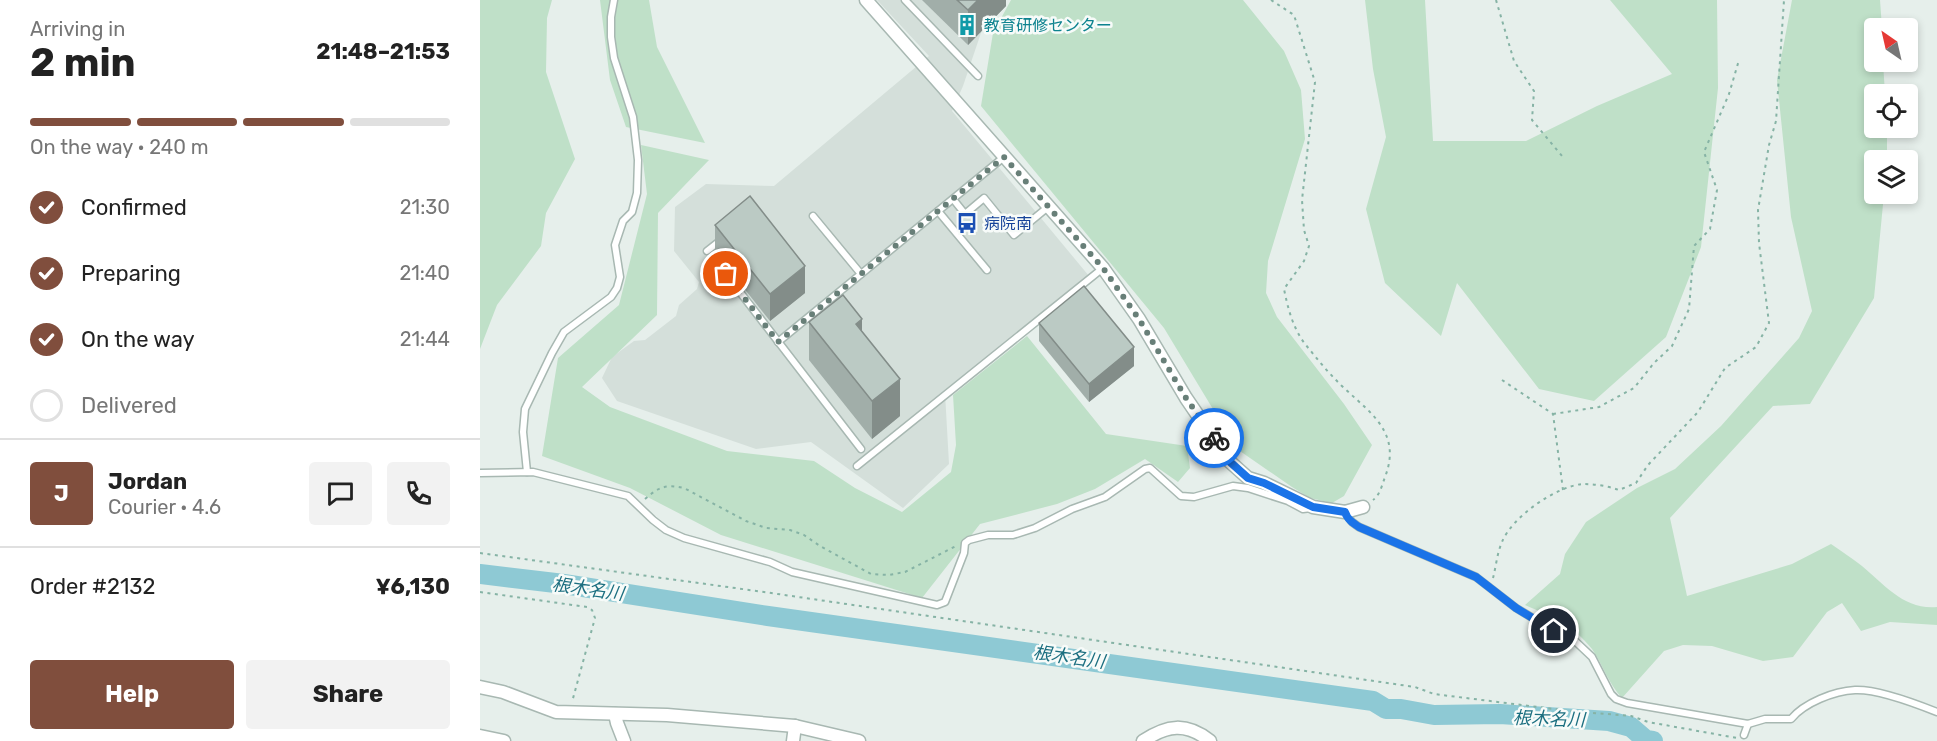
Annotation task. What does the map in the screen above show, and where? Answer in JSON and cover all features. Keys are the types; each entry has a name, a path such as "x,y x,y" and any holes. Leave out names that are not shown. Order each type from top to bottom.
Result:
{"street":[{"path":"866,0 1103,268 1139,319 1186,398 1229,461 1248,478 1264,483 1313,507 1345,512 1363,507"},
{"path":"480,687 503,692 556,712 569,714 667,715 795,726 860,741"},
{"path":"615,714 616,723 624,741"},
{"path":"793,741 795,726"},
{"path":"1143,741 1157,732 1178,727 1197,731 1210,741"},
{"path":"480,736 503,741"}],"lane":[{"path":"527,472 525,409 564,332 611,297 617,288 620,277 615,245 623,221 632,212 637,193 638,160 633,117 614,58 611,37 614,0"},
{"path":"906,0 978,76"},
{"path":"778,342 1004,157"},
{"path":"953,199 965,214 984,198 1014,235 1048,207"},
{"path":"938,211 987,270"},
{"path":"813,216 861,274"},
{"path":"707,250 726,236"},
{"path":"857,466 1103,268"},
{"path":"726,274 861,449"},
{"path":"480,473 527,472 628,496 666,530 684,538 770,562 792,572 937,605 948,598 964,553 965,543 969,540 988,535 1013,535 1035,528 1078,506 1105,497 1139,472 1150,468 1181,496 1194,497 1233,486 1248,488 1288,501 1303,509 1313,507"},
{"path":"1345,512 1346,516 1359,527 1476,577 1516,608 1574,640 1592,657 1616,699 1745,732 1765,719 1791,719 1810,703 1855,690 1875,693 1937,712"}],"path":[{"path":"1271,0 1294,15 1315,82 1302,200 1304,230 1309,246 1304,261 1284,289 1288,312 1304,342 1335,380 1378,420 1388,439 1389,466 1378,496 1363,507"},
{"path":"1496,0 1514,61 1534,91 1532,120 1562,156"},
{"path":"1490,587 1502,541 1519,518 1553,493 1581,484 1619,490 1636,483 1648,465 1698,412 1725,368 1756,347 1769,323 1758,210 1768,145 1776,121 1784,0"},
{"path":"1502,380 1553,414 1599,407 1634,388 1672,345 1689,309 1694,246 1710,229 1717,190 1704,152 1729,94 1739,60"},
{"path":"1553,414 1563,490"},
{"path":"638,505 658,488 674,486 684,488 746,521 766,528 790,530 804,535 838,557 871,574 889,575 905,572 965,543"},
{"path":"480,553 1303,670 1415,687 1434,694 1570,711 1631,716 1669,726 1745,732"},
{"path":"480,592 587,607 592,610 595,618 569,714"}],"shaded area":[{"path":"877,0 1001,0 984,24 952,111 1089,276 945,393 949,464 903,508 811,442 756,449 617,401 602,378 612,357 634,341 645,340 676,316 679,305 697,289 699,282 674,251 675,207 706,184 774,186 929,56"}],"green space":[{"path":"480,0 552,0 547,18 546,72 575,159 546,213 541,246 497,305 480,349"},
{"path":"600,0 649,0 657,47 705,143 626,127 610,80"},
{"path":"1011,0 1243,0 1284,51 1301,90 1305,139 1268,261 1266,293 1277,317 1344,404 1372,445 1344,496 1332,503 1310,498 1237,449 1164,328 981,106 993,33"},
{"path":"1365,0 1425,0 1433,141 1526,141 1597,106 1672,74 1610,0 1717,0 1718,88 1701,247 1666,337 1594,401 1539,389 1457,283 1441,336 1385,283 1366,209 1386,137 1373,69"},
{"path":"1792,0 1880,0 1881,18 1864,18 1864,72 1884,72 1884,84 1864,84 1864,138 1887,138 1887,150 1864,150 1864,204 1883,204 1874,298 1810,404 1773,406 1670,518 1687,596 1792,564 1831,544 1896,595 1915,605 1937,607 1937,625 1890,622 1861,631 1842,603 1827,612 1793,657 1763,661 1712,646 1683,645 1664,651 1622,698 1585,641 1562,623 1525,605 1560,574 1565,554 1586,522 1637,488 1675,469 1721,426 1799,338 1812,311 1791,217 1777,80"},
{"path":"641,145 709,160 658,213 657,315 582,387 610,407 727,451 814,461 855,488 902,512 951,472 956,445 953,395 1027,336 1106,434 1187,446 1190,468 1178,482 1145,459 1095,489 1057,504 980,524 922,598 721,535 630,488 542,456 558,358 619,305 647,194"}],"building":[{"path":"957,0 978,0 968,10"},
{"path":"750,196 805,266 770,294 715,225"},
{"path":"1084,286 1134,347 1089,384 1039,323"},
{"path":"843,295 862,319 856,324 900,379 872,401 809,322"}],"waterway":[{"name":"根木名川","path":"480,574 564,584 768,616 1373,701 1386,709 1401,709 1434,715 1500,714 1609,721 1631,727 1646,740 1653,741"}],"way so far":[{"path":"726,274 778,342 1004,157 1103,268 1139,319 1186,398 1214,438"}],"place":[{"name":"教育研修センター","path":"967,25"},
{"name":"病院南","path":"967,223"}],"route":[{"path":"1214,438 1229,461 1248,478 1264,483 1313,507 1345,512 1346,516 1359,527 1476,577 1516,608 1554,631"}]}
